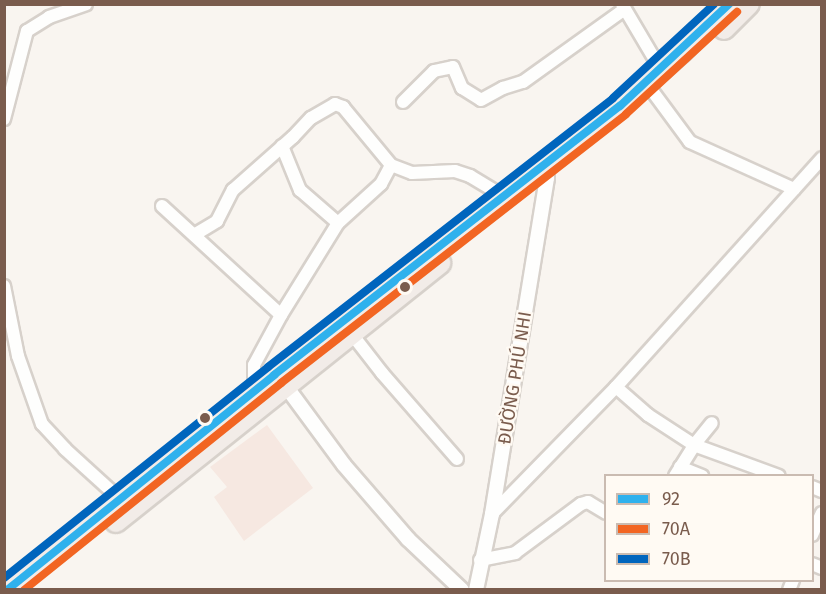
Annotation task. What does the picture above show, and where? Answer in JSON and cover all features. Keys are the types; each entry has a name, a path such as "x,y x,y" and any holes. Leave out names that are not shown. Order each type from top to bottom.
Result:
{"highway":[{"path":"28,590 351,333 544,173 661,70 730,4"},
{"path":"6,590 121,500 260,386 503,196 544,173 653,92 689,62 749,4"}],"street":[{"path":"4,119 27,31 49,17 86,4"},
{"path":"404,102 434,71 453,67 462,88 481,100 503,88 523,82 624,7 661,70"},
{"path":"653,92 690,142 794,189"},
{"path":"194,235 217,221 233,190 311,118 336,104 343,107 391,165 412,173 455,171 470,176 503,196"},
{"path":"282,146 300,190 338,224"},
{"path":"492,514 616,387 822,159"},
{"path":"260,386 254,378 254,365 281,315 338,224 381,184 391,165"},
{"name":"ĐƯỜNG PHÚ NHI","path":"476,590 480,560 492,514 544,173"},
{"path":"162,206 281,315"},
{"path":"4,286 18,356 42,423 65,449 121,500"},
{"path":"351,333 382,373 457,459"},
{"path":"285,385 344,465 408,540 462,590"},
{"path":"616,387 648,415 694,445 774,474"},
{"path":"692,474 677,471 712,423"},
{"path":"480,560 515,553 581,504 588,502 604,512"},
{"path":"814,531 818,516"}],"shaded area":[{"path":"267,425 313,488 244,541 214,497 227,487 210,467"}],"transit line":[{"name":"70B","path":"4,578 268,367 613,98 714,4"},
{"name":"92","path":"7,590 274,375 620,106 729,4"},
{"name":"70A","path":"24,590 281,383 626,114 737,12"}]}
